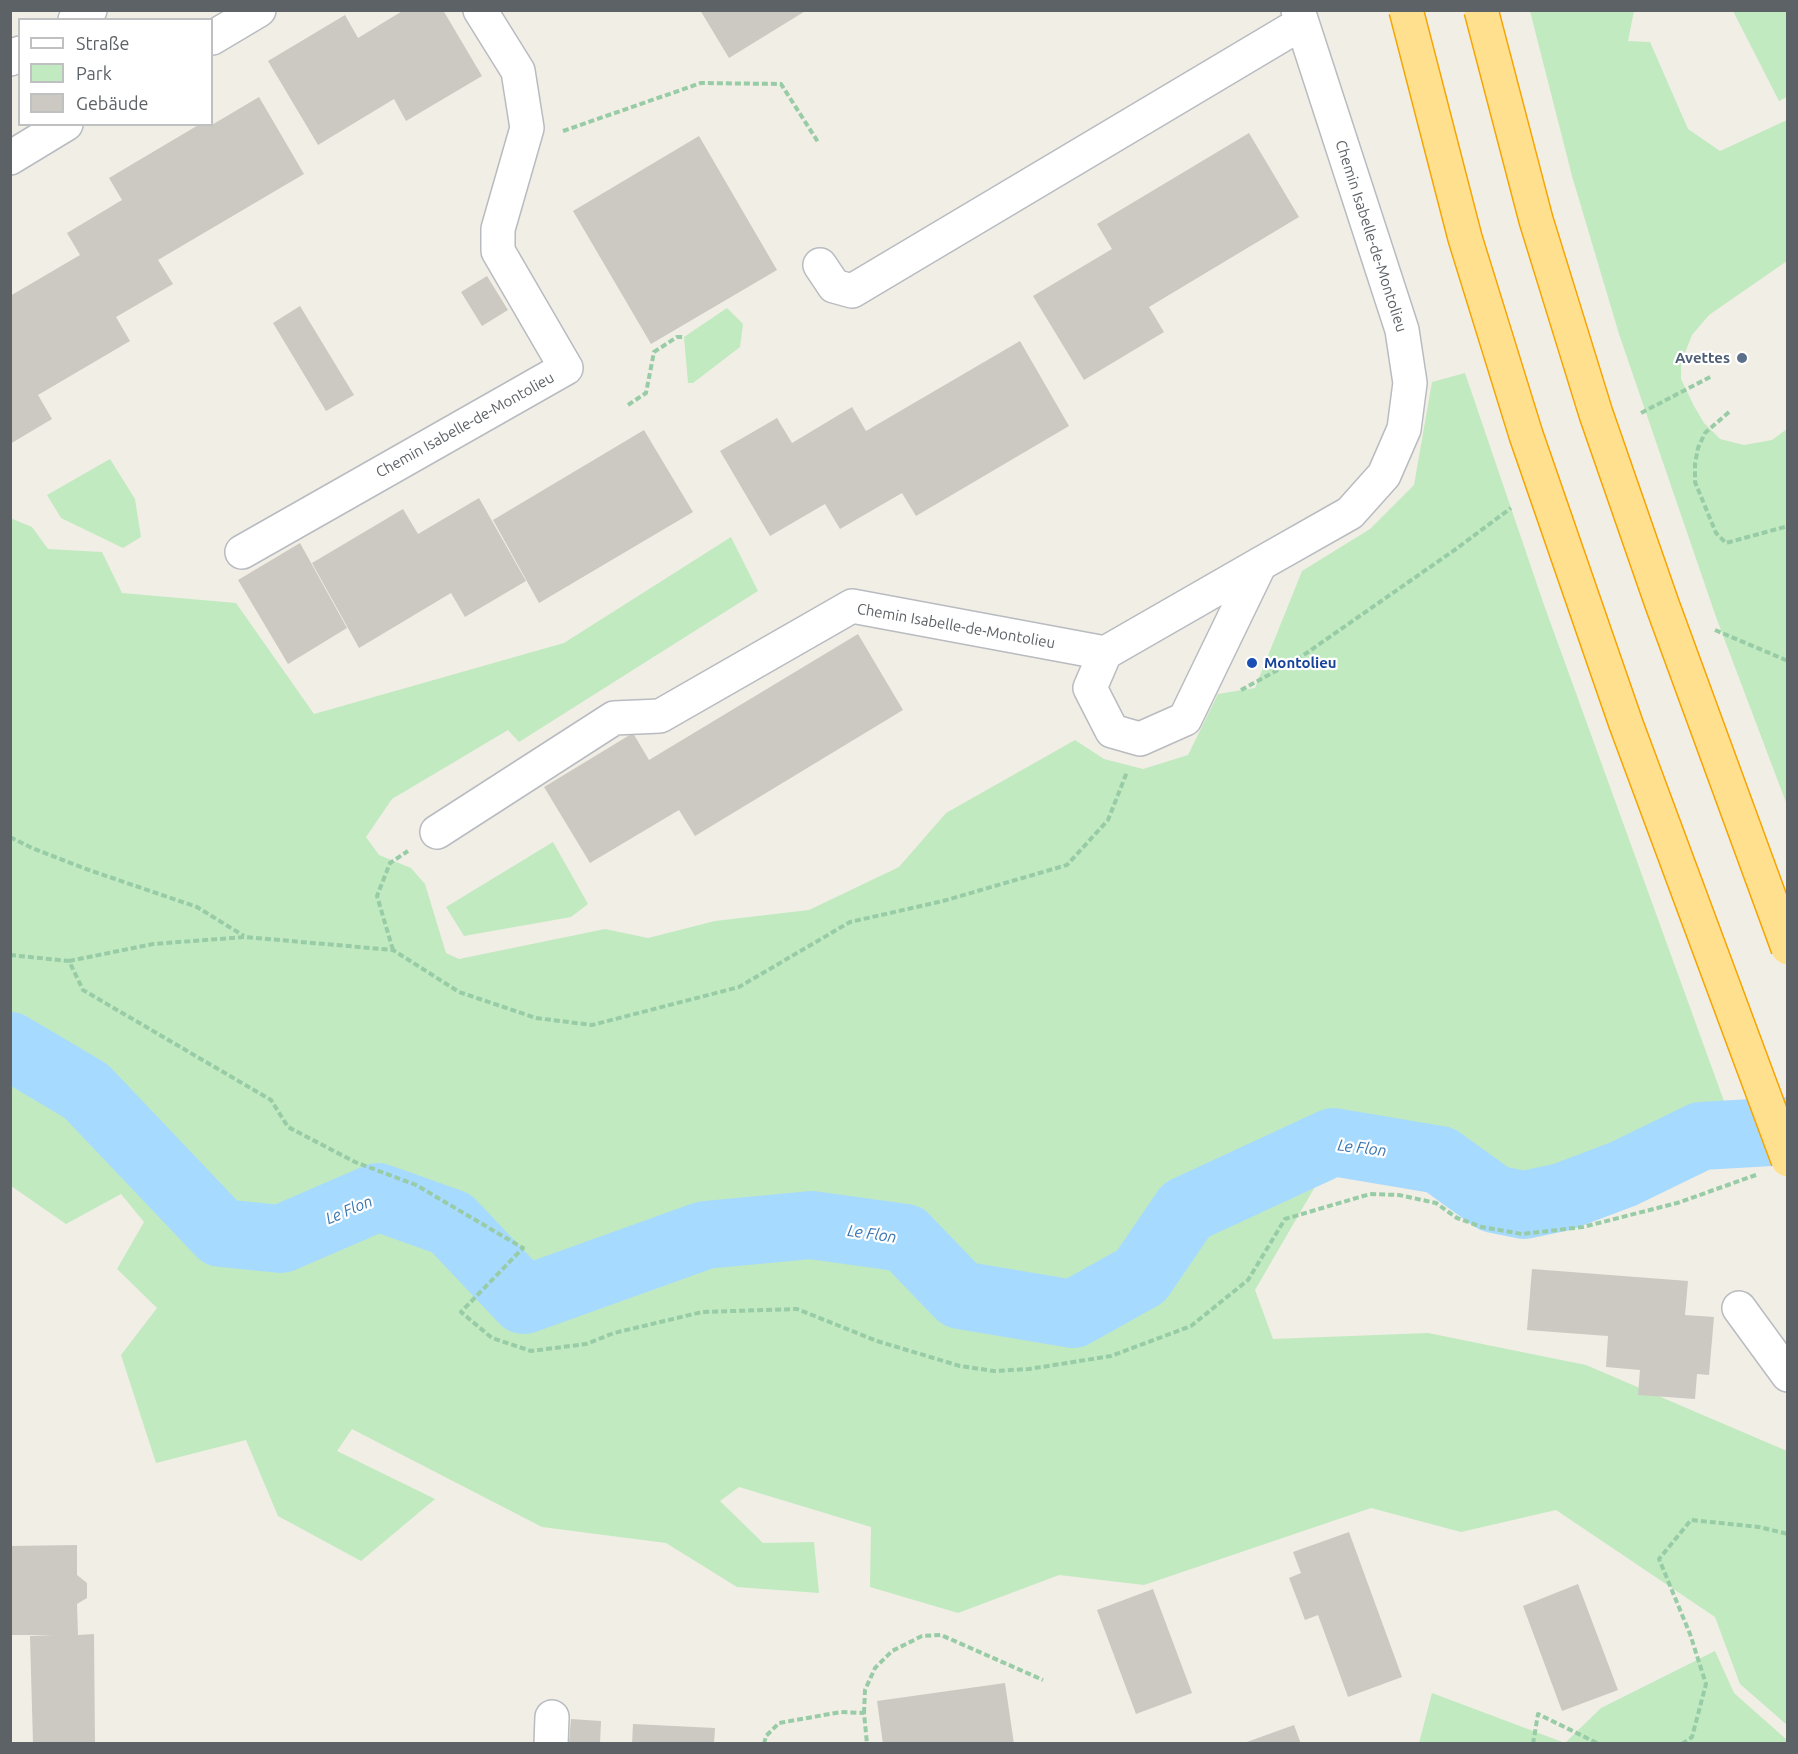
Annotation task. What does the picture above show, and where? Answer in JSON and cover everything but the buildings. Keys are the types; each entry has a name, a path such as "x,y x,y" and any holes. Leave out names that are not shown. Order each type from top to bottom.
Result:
{"highway":[{"path":"1406,10 1465,238 1526,435 1777,1166"},
{"path":"1482,10 1536,220 1596,414 1665,615 1788,948"}],"street":[{"path":"213,37 258,10"},
{"name":"Chemin Isabelle-de-Montolieu","path":"242,552 566,368 498,251 498,230 527,128 518,71 480,10"},
{"name":"Chemin Isabelle-de-Montolieu","path":"437,832 614,718 660,716 852,606 1105,654 1350,513 1384,475 1404,429 1410,383 1402,330 1300,17 852,291 834,286 820,265"},
{"path":"10,158 63,126"},
{"path":"1105,654 1090,688 1112,730 1140,739 1185,719 1260,564"},
{"path":"1738,1308 1788,1375"}],"path":[{"path":"553,135 701,83 781,84 818,142"},
{"path":"628,405 646,393 654,352 677,337 684,337"},
{"path":"1641,413 1712,376"},
{"path":"1729,412 1705,433 1698,448 1695,464 1695,482 1716,533 1726,543 1788,526"},
{"path":"1239,691 1299,659 1511,508"},
{"path":"1715,630 1788,661"},
{"path":"10,955 69,962 153,944 245,937 393,950 459,992 536,1018 592,1026 739,987 850,922 943,901 1068,865 1108,820 1130,763"},
{"path":"393,950 376,896 390,863 437,832"},
{"path":"10,837 54,856 197,907 245,937"},
{"path":"69,962 83,990 271,1100 288,1127 355,1162 416,1185 523,1248 461,1312 492,1338 531,1351 586,1344 614,1333 702,1312 797,1309 877,1341 960,1366 994,1371 1029,1369 1111,1356 1191,1326 1248,1280 1286,1219 1370,1194 1399,1195 1436,1203 1456,1218 1482,1227 1522,1234 1583,1227 1677,1203 1777,1166"},
{"path":"1682,1743 1692,1737 1706,1684 1690,1634 1659,1559 1691,1520 1759,1527 1788,1534"},
{"path":"867,1743 864,1713 865,1690 875,1668 892,1651 922,1636 941,1635 1043,1680"},
{"path":"764,1743 766,1736 779,1723 841,1712 864,1713"},
{"path":"1533,1743 1538,1714 1599,1743"}],"green space":[{"path":"1530,11 1634,11 1628,41 1650,42 1688,129 1720,151 1787,120 1787,261 1709,315 1692,335 1681,363 1681,379 1704,423 1720,439 1744,445 1772,440 1787,429 1787,805 1716,617 1619,334 1572,176"},
{"path":"1733,11 1787,11 1787,97 1779,101"},
{"path":"727,308 743,324 740,347 693,383 688,383 684,337"},
{"path":"1465,373 1544,605 1741,1148 1603,1199 1385,1152 1316,1185 1255,1290 1273,1339 1428,1333 1586,1365 1787,1451 1787,1725 1740,1684 1715,1617 1556,1510 1461,1532 1371,1508 1144,1585 1059,1575 958,1613 870,1587 871,1527 739,1487 720,1501 763,1543 814,1542 819,1593 737,1587 666,1543 542,1527 352,1429 337,1451 435,1499 361,1561 278,1516 246,1440 156,1463 121,1355 157,1308 117,1269 144,1222 121,1194 66,1224 11,1186 10,518 32,527 48,549 102,552 122,593 236,603 314,714 564,643 731,537 758,591 519,742 508,730 392,799 366,837 379,855 411,868 425,884 446,953 459,959 605,929 648,938 715,921 809,910 899,867 946,813 1075,740 1104,759 1143,769 1188,755 1218,694 1255,688 1302,571 1370,529 1414,485 1432,382"},
{"path":"110,459 135,499 141,537 123,548 61,518 47,495"},
{"path":"553,842 588,904 571,917 464,936 446,907"},
{"path":"1715,1651 1734,1693 1787,1740 1787,1743 1565,1743 1601,1708"},
{"path":"1432,1693 1565,1743 1419,1743"}],"waterway":[{"name":"Le Flon","path":"10,1046 86,1091 221,1233 281,1239 378,1197 451,1223 524,1300 705,1235 811,1225 905,1238 960,1295 1073,1314 1141,1276 1186,1210 1333,1142 1440,1160 1494,1199 1524,1205 1562,1197 1623,1174 1701,1136 1788,1131"}],"place":[{"name":"Avettes","path":"1742,358"},
{"name":"Montolieu","path":"1252,663"}]}
